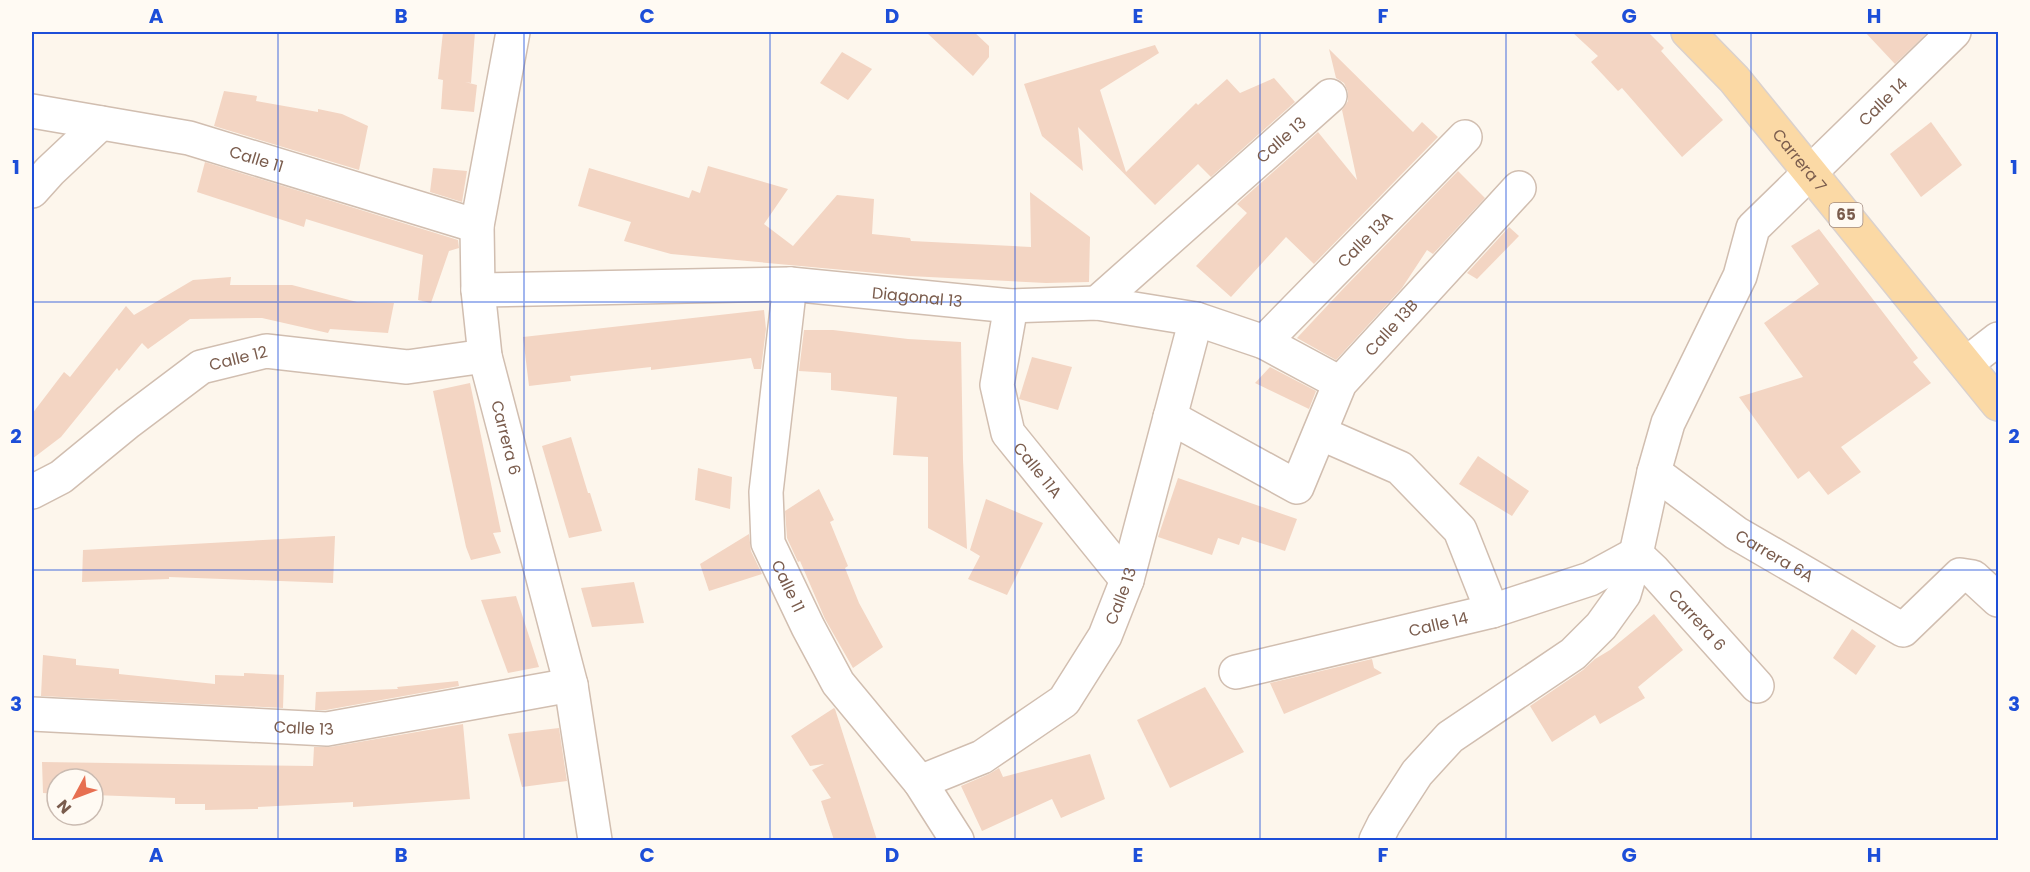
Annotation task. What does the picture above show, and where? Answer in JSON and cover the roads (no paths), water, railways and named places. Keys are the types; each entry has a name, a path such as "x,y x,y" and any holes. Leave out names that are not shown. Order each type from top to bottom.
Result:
{"main road":[{"name":"Carrera 7","path":"1688,32 1734,79 1998,404"}],"street":[{"name":"Carrera 6","path":"513,32 477,226 478,290 485,356 571,685 595,840"},
{"name":"Calle 14","path":"1376,840 1417,773 1450,737 1573,654 1600,626 1624,594 1668,423 1740,276 1753,228 1954,32"},
{"name":"Calle 13","path":"1097,303 1330,96"},
{"name":"Calle 11","path":"32,111 189,138 477,226"},
{"path":"32,191 101,123"},
{"name":"Calle 13A","path":"1264,342 1465,137"},
{"name":"Calle 13B","path":"1170,417 1298,487 1340,383 1519,188"},
{"name":"Calle 11","path":"789,284 766,492 768,543 807,627 838,683 920,782 957,840"},
{"name":"Diagonal 13","path":"478,290 789,284 1011,306 1097,303 1196,319 1264,342 1340,383"},
{"name":"Calle 11A","path":"1011,306 997,385 1008,433 1127,580"},
{"name":"Calle 13","path":"920,782 982,757 1064,701 1105,636 1127,580 1196,319"},
{"path":"1967,363 1998,339"},
{"name":"Calle 12","path":"32,492 62,477 128,422 201,367 266,351 407,367 485,356"},
{"path":"1320,432 1400,468 1445,514 1460,530 1492,611"},
{"name":"Carrera 6A","path":"1654,472 1736,533 1903,630 1960,575 1973,577 1998,600"},
{"name":"Carrera 6","path":"1635,554 1653,570 1757,686"},
{"name":"Calle 14","path":"1236,672 1492,611 1590,579 1635,554"},
{"name":"Calle 13","path":"32,714 327,729 571,685"}]}
